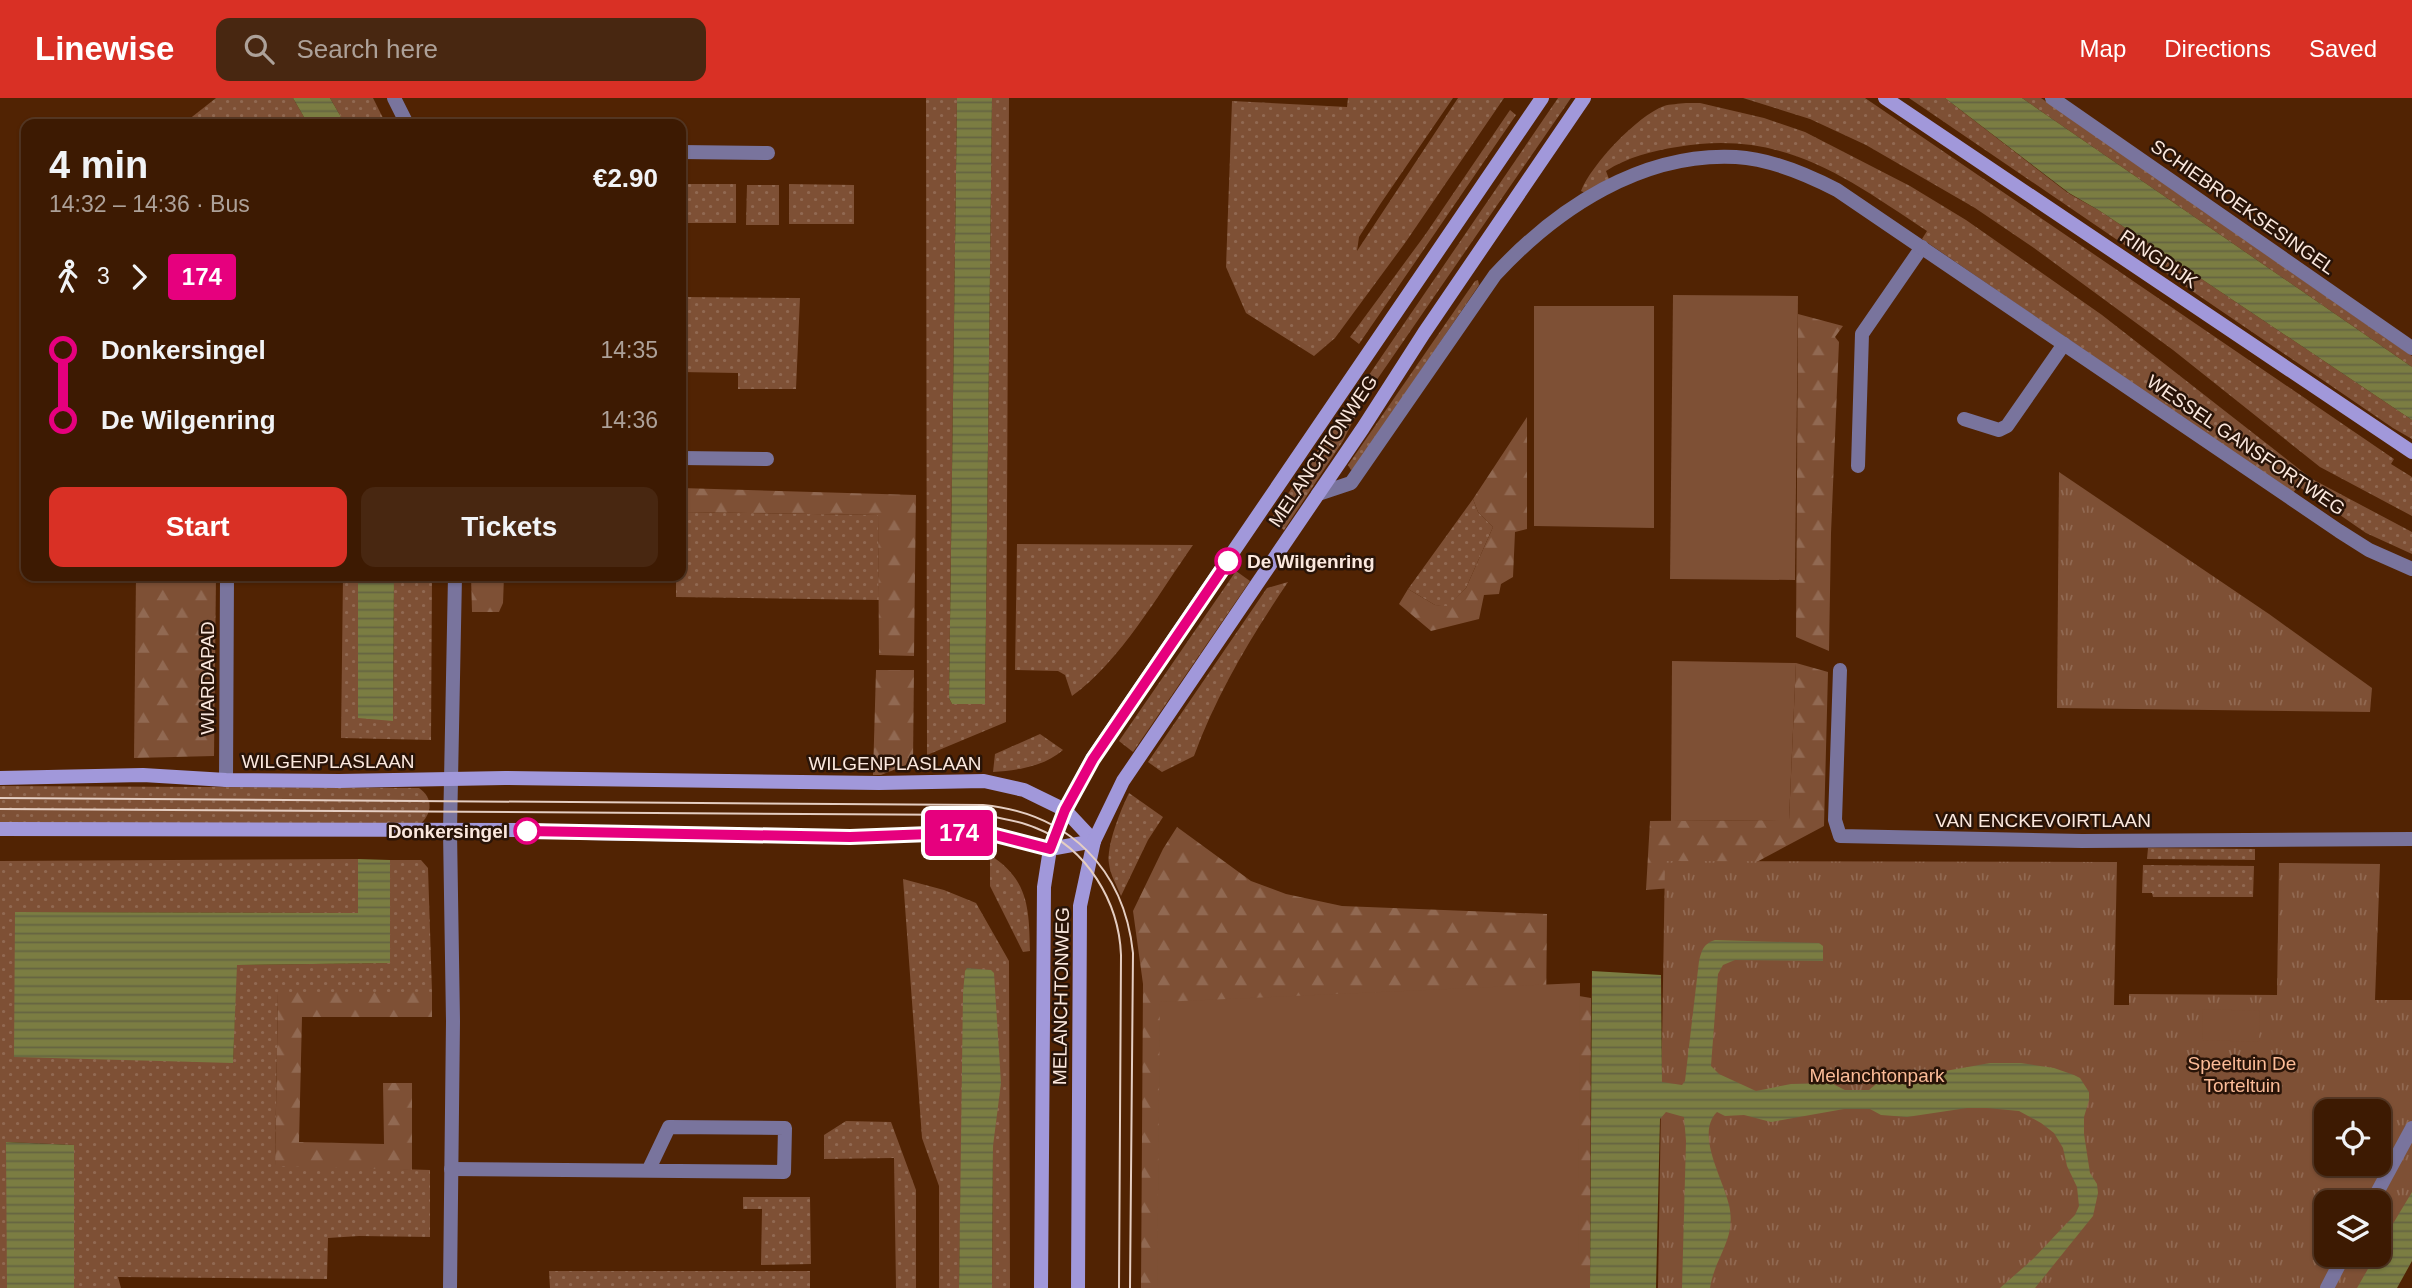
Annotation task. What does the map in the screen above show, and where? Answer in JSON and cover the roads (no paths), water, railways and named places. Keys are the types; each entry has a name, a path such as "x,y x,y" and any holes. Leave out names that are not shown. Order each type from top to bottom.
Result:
{"street":[{"path":"394,98 404,119"},
{"name":"MELANCHTONWEG","path":"1041,1288 1044,887 1050,849 1065,810 1093,759 1542,98"},
{"name":"MELANCHTONWEG","path":"1078,1288 1080,906 1094,841 1123,781 1584,98"},
{"name":"RINGDIJK","path":"1885,98 2412,452"},
{"name":"SCHIEBROEKSESINGEL","path":"2052,98 2412,348"},
{"path":"686,152 768,153"},
{"name":"WESSEL GANSFORTWEG","path":"1318,494 1351,483 1495,275 1516,252 1569,210 1637,173 1702,158 1736,157 1761,161 1805,175 1837,190 2339,531 2369,550 2412,569"},
{"path":"1858,466 1862,334 1922,247"},
{"path":"1964,419 1998,430 2007,426 2064,344"},
{"path":"686,458 767,459"},
{"name":"WIARDAPAD","path":"226,780 227,581"},
{"path":"450,1288 453,1007 450,831 455,581"},
{"name":"VAN ENCKEVOIRTLAAN","path":"1840,670 1835,820 1840,836 2082,841 2412,839"},
{"name":"WILGENPLASLAAN","path":"0,778 143,775 226,780 642,778 879,783 984,781 1024,790 1065,810 1094,841"},
{"path":"0,829 450,831 850,837 984,832 1050,849 1094,841"},
{"path":"451,1170 649,1169 784,1172 785,1128 668,1127 649,1169"},
{"path":"2378,1190 2412,1128"},
{"path":"2327,1288 2338,1267"}],"tram line":[{"path":"0,798 983,805 1013,810 1041,820 1065,833 1087,850 1104,871 1118,895 1133,953 1130,1288"},
{"path":"0,809 984,815 1036,828 1071,849 1085,863 1107,897 1119,935 1119,1288"}],"place":[{"name":"De Wilgenring","path":"1228,561"},
{"name":"Donkersingel","path":"527,831"}],"park label":[{"name":"Speeltuin De Torteltuin","path":"2242,1074"},
{"name":"Melanchtonpark","path":"1877,1075"}]}
